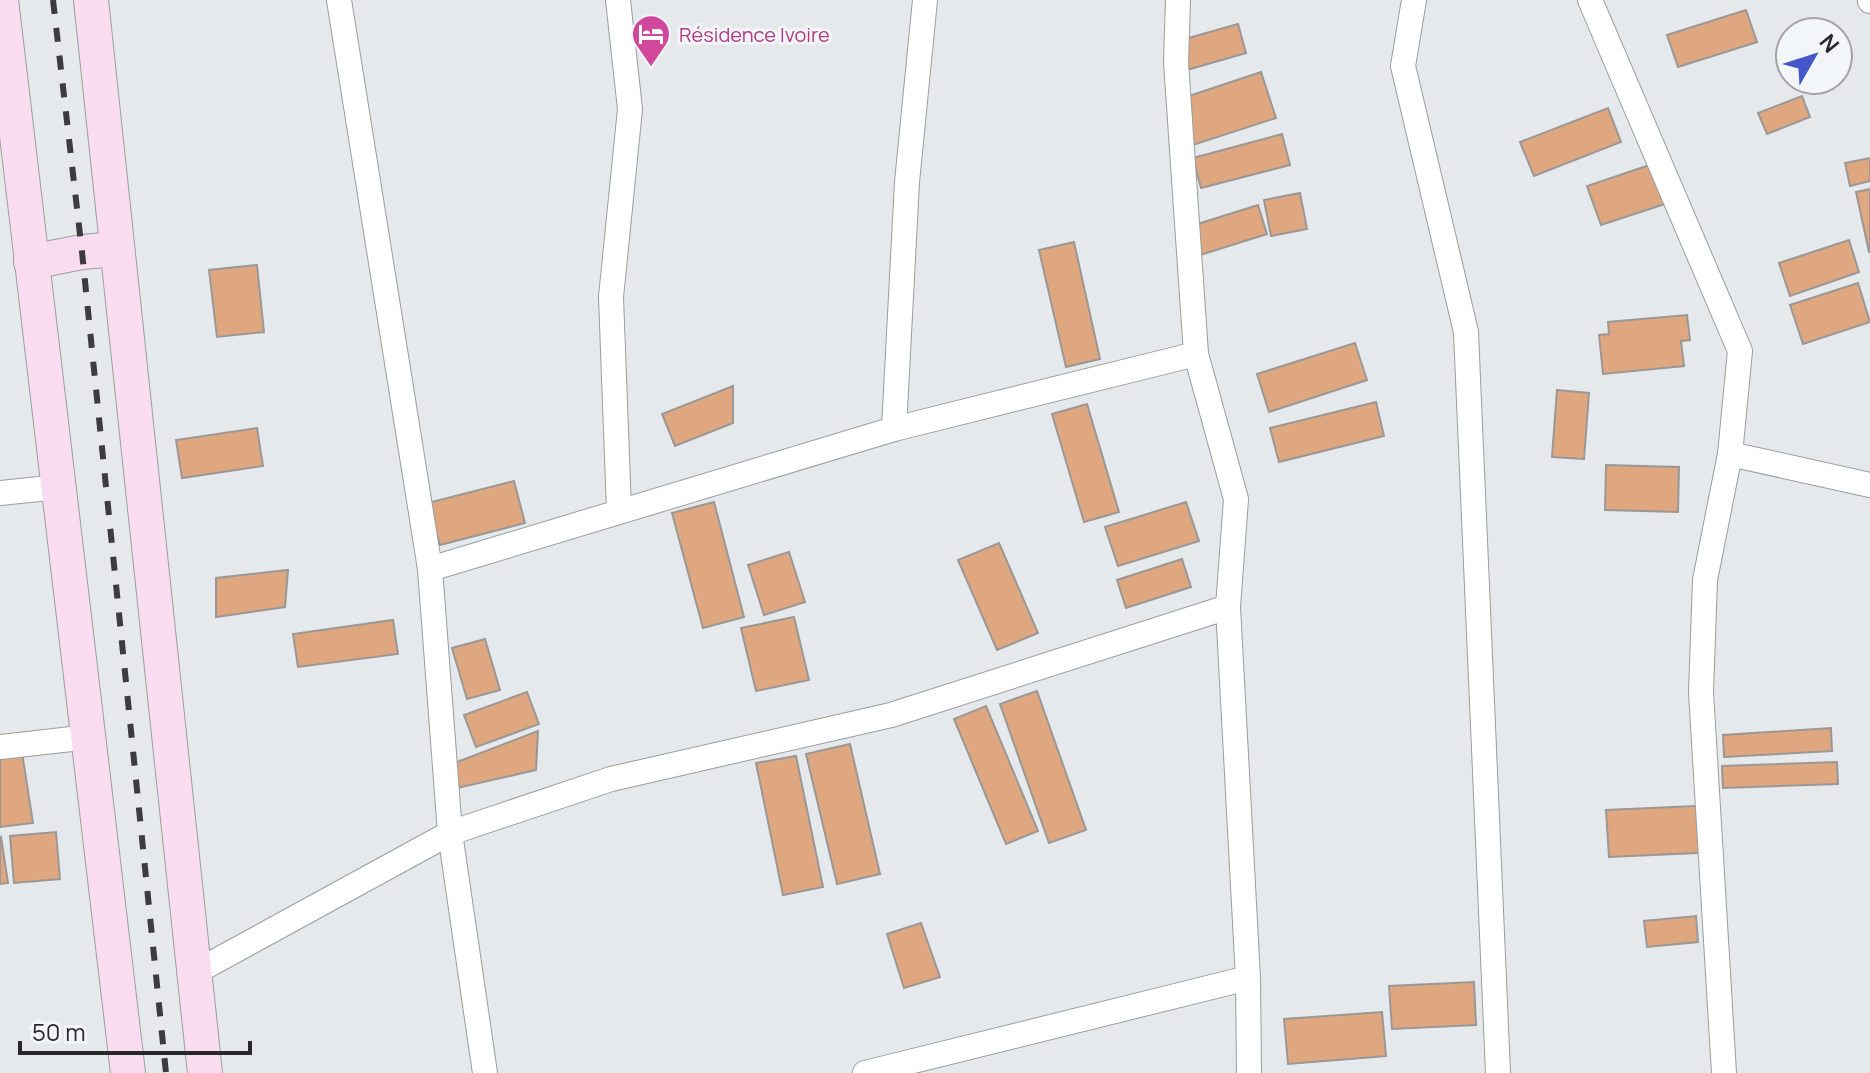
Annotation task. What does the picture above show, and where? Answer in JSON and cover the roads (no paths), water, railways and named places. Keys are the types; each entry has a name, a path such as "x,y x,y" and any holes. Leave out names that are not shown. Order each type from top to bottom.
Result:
{"main road":[{"path":"1,0 128,1073"},
{"path":"91,0 205,1073"},
{"path":"31,262 117,249"}],"street":[{"path":"339,0 430,569 450,833 485,1073"},
{"path":"618,0 630,109 611,297 619,510"},
{"path":"894,429 907,182 925,0"},
{"path":"1178,0 1176,62 1196,354 1236,499 1228,607 1248,978 1249,1073"},
{"path":"1414,0 1403,66 1466,332 1498,1073"},
{"path":"1590,0 1740,351 1730,454 1705,580 1701,692 1724,1073"},
{"path":"430,569 894,429 1196,354"},
{"path":"1730,454 1870,485"},
{"path":"0,493 58,487"},
{"path":"194,973 450,833 611,779 891,715 1228,607"},
{"path":"0,747 89,737"},
{"path":"865,1073 1248,978"}],"railway":[{"path":"53,0 82,252 166,1073"}],"place":[{"name":"Résidence Ivoire","path":"651,68"}]}
